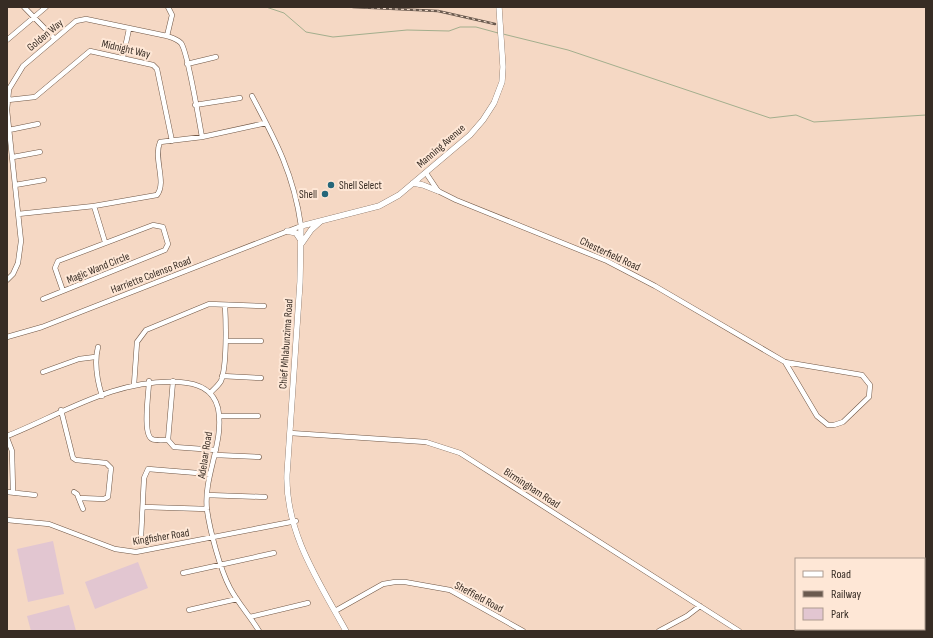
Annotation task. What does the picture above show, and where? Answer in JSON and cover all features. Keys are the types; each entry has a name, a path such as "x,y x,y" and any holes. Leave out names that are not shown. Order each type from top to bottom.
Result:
{"main road":[{"name":"Manning Avenue","path":"301,226 379,206 399,195 470,135 484,120 494,103 503,74 499,7"},
{"path":"413,184 423,185 438,191"},
{"path":"286,231 296,233 302,244 311,230 325,219"},
{"name":"Chief Mhlabunzima Road","path":"301,226 302,244 289,464 295,521 308,561 346,631"}],"street":[{"path":"24,7 54,38"},
{"path":"7,40 46,7"},
{"path":"167,36 172,15 168,7"},
{"name":"Golden Way","path":"7,280 16,268 21,252 13,157 7,110 10,89 23,66 54,38 76,21 82,19 176,39 180,43 187,64 202,137"},
{"path":"123,57 129,28"},
{"name":"Midnight Way","path":"8,100 35,97 90,51 123,57 153,65 156,68 172,141"},
{"path":"187,64 216,57"},
{"path":"252,96 280,148 298,201 301,226"},
{"path":"195,105 240,98"},
{"path":"18,214 94,206 157,194 161,185 157,156 160,142 202,137 266,123"},
{"path":"9,130 38,124"},
{"path":"13,157 40,152"},
{"name":"Chesterfield Road","path":"426,173 438,191 456,200 607,261 654,286 785,362 862,375 870,384 869,397 843,422 828,425 817,416 785,362"},
{"path":"15,185 44,180"},
{"path":"94,206 105,242"},
{"name":"Magic Wand Circle","path":"153,225 163,227 168,244 165,250 63,291 55,264 58,261 105,242 153,225"},
{"name":"Harriette Colenso Road","path":"7,337 42,327 301,226"},
{"path":"43,299 63,291"},
{"path":"134,385 137,342 146,330 205,305 264,306"},
{"path":"13,492 12,451 7,437 61,410 134,385 149,382 173,381 197,384 210,393 217,387 222,376 226,341 226,305"},
{"path":"226,341 261,341"},
{"path":"98,347 95,357 98,383 102,396"},
{"path":"43,372 79,359 95,357"},
{"path":"222,376 261,378"},
{"path":"173,381 168,440 174,447 259,457"},
{"path":"149,382 147,432 154,440 168,440"},
{"name":"Adelaar Road","path":"210,393 218,406 219,416 216,452 210,474 207,495 207,509 220,564 237,599 259,631"},
{"path":"61,410 73,458 76,460 106,463 111,468 109,495 107,498 79,498"},
{"path":"219,416 258,416"},
{"name":"Birmingham Road","path":"290,433 426,442 460,453 739,631"},
{"path":"141,537 144,507 144,478 148,469 210,474"},
{"path":"7,492 35,495"},
{"path":"74,492 79,498 83,509"},
{"path":"207,495 265,497"},
{"path":"144,507 207,509"},
{"name":"Kingfisher Road","path":"7,520 49,524 115,549 136,552 295,521"},
{"path":"183,573 274,553"},
{"name":"Sheffield Road","path":"335,611 379,586 395,582 405,582 450,590 524,631"},
{"path":"188,610 237,599"},
{"path":"250,618 308,603"},
{"path":"659,631 687,616 700,606"}],"green space":[{"path":"53,541 64,594 28,602 17,549"},
{"path":"138,562 148,588 95,609 85,582"},
{"path":"69,605 76,631 31,631 27,616"}],"waterway":[{"path":"266,7 284,13 306,32 333,37 407,30 449,31 460,27 476,27 498,33"},
{"path":"503,34 568,50 770,118 796,115 814,122 926,115"}],"railway":[{"path":"353,7 438,11 495,24"}],"place":[{"name":"Shell Select","path":"331,185"},
{"name":"Shell","path":"325,194"}]}
